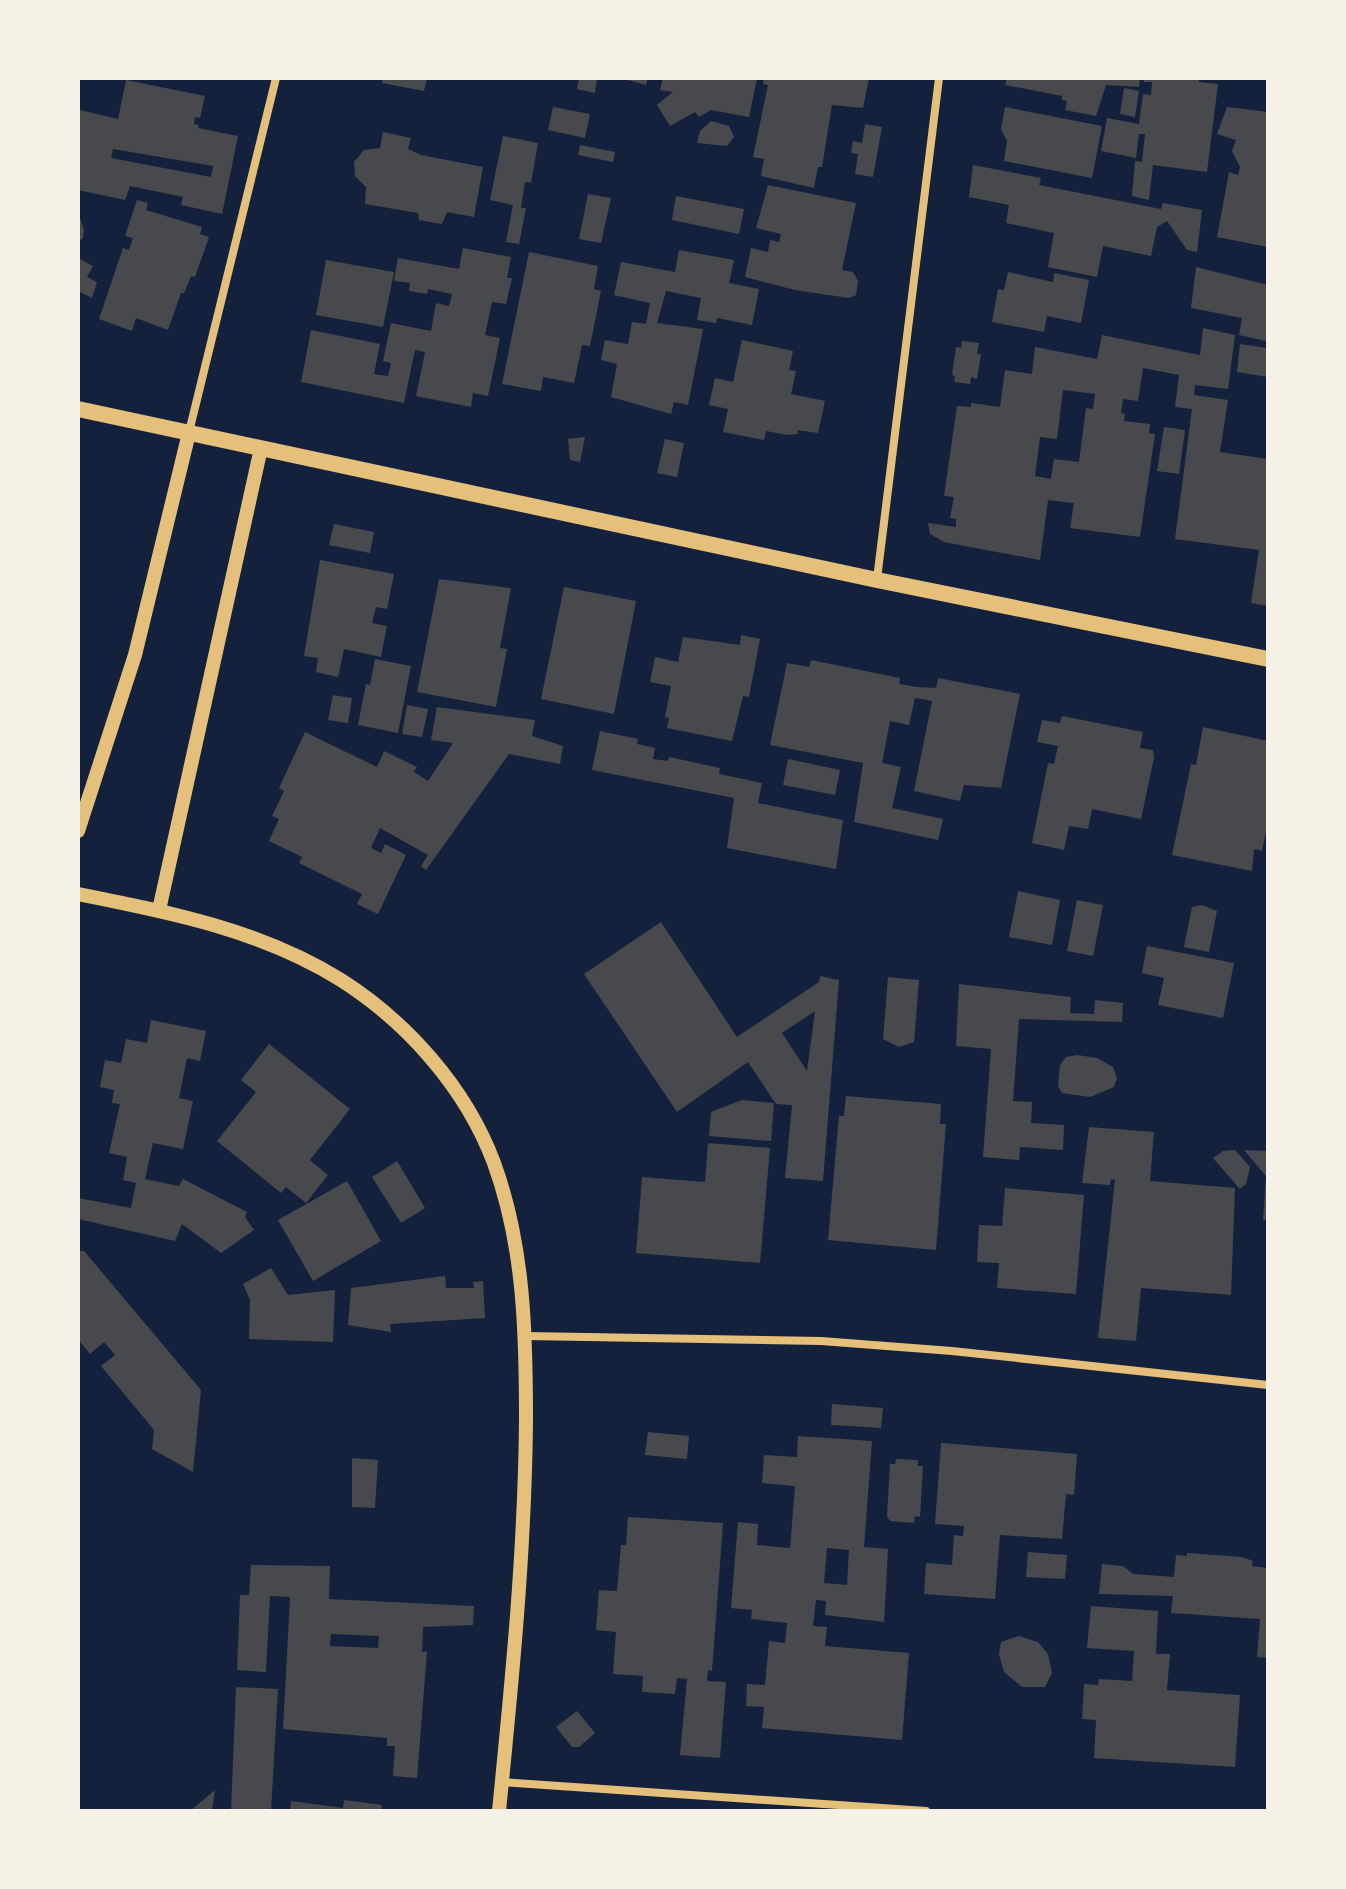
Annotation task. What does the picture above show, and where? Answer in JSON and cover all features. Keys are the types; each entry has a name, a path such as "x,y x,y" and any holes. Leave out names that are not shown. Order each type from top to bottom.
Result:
{"main road":[{"path":"78,409 877,580 1268,659"}],"street":[{"path":"78,831 135,655 276,78"},
{"path":"877,580 939,78"},
{"path":"159,910 261,448"},
{"path":"78,894 159,910 252,936 341,980 383,1011 446,1077 481,1136 507,1202 517,1244 526,1336 525,1503 499,1811"},
{"path":"526,1336 821,1341 952,1351 1268,1385"},
{"path":"502,1782 926,1811"}],"building":[{"path":"383,78 427,78 424,91 382,83"},
{"path":"579,78 597,78 595,93 577,89"},
{"path":"620,78 648,78 646,85"},
{"path":"663,78 757,78 749,117 711,110 699,117 695,112 670,126 657,105 673,92 660,90"},
{"path":"764,78 869,78 863,108 832,105 822,167 818,167 814,188 761,176 764,159 753,157 768,85 763,84"},
{"path":"1007,78 1140,78 1139,87 1106,85 1096,116 1065,110 1067,101 1062,100 1062,96 1005,85"},
{"path":"1144,78 1199,78 1199,82 1218,84 1207,172 1153,165 1149,200 1132,196 1135,161 1142,162 1145,134 1139,134 1136,158 1101,151 1107,118 1139,124 1143,94 1151,95 1152,82 1144,82"},
{"path":"126,80 205,96 200,118 195,117 194,124 199,125 198,128 238,136 222,214 181,205 183,197 130,186 125,200 78,190 80,110 118,119","holes":["113,149 213,166 211,177 111,158"]},
{"path":"1124,88 1139,91 1135,117 1120,114"},
{"path":"553,107 590,114 585,138 548,130"},
{"path":"1005,107 1102,126 1092,178 1004,161 1007,141 1001,129"},
{"path":"1227,107 1268,112 1268,247 1217,237 1229,172 1238,175 1240,167 1232,151 1236,140 1217,134"},
{"path":"711,121 729,126 734,137 727,146 697,143 700,131"},
{"path":"865,124 882,127 873,177 855,174 858,154 851,153 853,141 862,143"},
{"path":"383,132 411,138 408,149 421,155 483,167 474,217 447,212 442,224 419,220 418,213 365,204 366,187 355,176 354,162 364,150 380,148"},
{"path":"503,136 538,143 531,183 525,182 521,208 526,208 519,244 506,242 513,205 490,200"},
{"path":"580,145 615,152 613,162 578,155"},
{"path":"973,165 1041,178 1039,185 1161,209 1163,203 1202,210 1197,252 1187,250 1167,221 1157,227 1151,256 1103,246 1097,277 1048,267 1054,233 1006,223 1009,205 969,197"},
{"path":"768,185 856,203 842,270 853,272 858,281 856,295 849,298 795,290 745,277 751,248 768,252 770,240 779,242 781,234 756,228"},
{"path":"588,194 611,198 601,243 579,239"},
{"path":"676,196 744,209 739,234 672,220"},
{"path":"137,200 148,203 146,210 202,227 200,234 209,237 195,277 191,276 184,293 181,293 168,330 136,318 132,331 99,319 123,248 129,250 133,238 125,236"},
{"path":"78,212 84,230 83,238 78,242"},
{"path":"463,248 511,257 507,278 512,278 506,304 492,302 485,335 500,338 488,396 473,393 471,407 416,396 425,352 415,350 404,403 301,382 311,330 380,344 374,374 388,376 391,363 383,361 391,323 431,331 436,303 449,306 452,294 428,289 427,294 409,291 410,283 394,281 398,258 459,269"},
{"path":"679,250 734,260 729,283 759,289 752,325 717,318 716,323 697,320 701,298 666,291 657,323 703,329 688,405 674,402 671,414 611,397 617,364 601,360 605,340 628,344 632,322 646,324 650,303 614,295 621,262 675,272"},
{"path":"529,252 598,266 594,289 601,291 590,346 582,345 574,383 543,377 541,391 502,384"},
{"path":"78,258 93,266 87,277 97,282 92,298 78,291"},
{"path":"326,260 394,272 383,327 316,315"},
{"path":"1196,267 1268,285 1266,341 1239,335 1242,318 1191,308"},
{"path":"1008,272 1053,282 1054,273 1089,280 1081,323 1047,316 1044,332 992,322 998,289 1004,290"},
{"path":"1203,328 1235,335 1228,389 1195,385 1194,395 1228,400 1220,452 1268,459 1268,606 1251,603 1259,550 1175,539 1192,409 1175,407 1179,375 1143,368 1138,401 1123,399 1121,413 1125,414 1124,421 1150,424 1149,433 1155,434 1140,537 1070,528 1074,503 1048,500 1040,560 944,542 930,534 928,523 956,527 956,519 950,518 954,497 944,496 957,406 971,407 971,403 1000,407 1005,370 1032,374 1035,347 1097,359 1102,335 1200,355","holes":["1063,390 1095,394 1093,409 1086,408 1079,462 1054,459 1051,479 1035,476 1040,437 1057,439"]},
{"path":"742,340 793,351 789,370 796,371 791,394 825,401 818,433 798,430 798,434 787,435 766,431 764,440 723,432 728,409 709,405 715,378 733,382"},
{"path":"962,341 979,343 977,354 981,354 977,379 971,377 970,384 954,382 955,376 952,375 956,347 961,348"},
{"path":"1240,344 1268,348 1268,377 1237,372"},
{"path":"1164,427 1185,430 1179,474 1157,471"},
{"path":"585,437 580,462 570,460 568,439"},
{"path":"665,439 684,443 677,477 657,473"},
{"path":"334,524 374,532 370,553 329,545"},
{"path":"320,560 394,574 387,609 376,607 372,623 387,626 381,657 344,649 338,677 316,672 318,658 304,656"},
{"path":"439,579 511,588 500,648 507,649 496,707 417,692"},
{"path":"564,587 636,601 614,714 541,699"},
{"path":"741,635 760,639 749,697 743,696 732,741 667,728 669,718 665,717 671,686 650,682 655,657 678,662 683,637 740,645"},
{"path":"375,659 411,666 398,733 358,725 366,684 370,685"},
{"path":"811,660 900,678 899,684 917,687 936,688 938,678 1020,694 1001,788 964,785 960,801 914,791 932,701 915,698 909,725 890,721 882,763 901,767 892,808 943,819 938,840 854,822 863,763 770,745 787,663 809,667"},
{"path":"333,695 352,698 348,723 328,720"},
{"path":"407,705 428,709 422,737 402,734"},
{"path":"437,707 535,720 532,736 563,746 560,764 509,754 426,870 421,866 428,855 380,828 371,848 381,853 385,844 406,855 378,914 357,904 362,894 299,863 302,857 269,841 279,819 272,816 284,791 279,788 305,732 377,767 384,751 417,767 414,772 428,781 453,743 431,740"},
{"path":"1062,716 1143,732 1140,748 1153,750 1154,758 1141,819 1092,809 1088,829 1069,826 1064,850 1032,843 1048,763 1054,764 1058,746 1037,742 1042,720 1060,723"},
{"path":"1203,727 1268,741 1268,822 1262,851 1254,849 1252,871 1172,855 1191,764 1196,765"},
{"path":"600,731 638,739 637,744 655,748 653,759 668,761 669,757 720,768 719,774 762,783 758,803 843,820 836,869 727,848 734,798 592,770"},
{"path":"788,759 840,770 835,795 783,785"},
{"path":"1018,891 1060,900 1052,945 1009,937"},
{"path":"1077,900 1103,905 1093,956 1067,951"},
{"path":"1202,905 1217,911 1209,952 1184,947 1192,907"},
{"path":"661,922 737,1037 819,982 820,976 839,980 823,1181 785,1178 792,1105 776,1104 748,1062 677,1112 584,974","holes":["815,1011 807,1071 782,1033"]},
{"path":"1147,946 1234,963 1223,1018 1158,1005 1164,978 1142,973"},
{"path":"888,977 919,980 914,1042 899,1047 883,1039"},
{"path":"959,984 1071,997 1070,1013 1094,1014 1095,1000 1123,1003 1122,1022 1019,1019 1013,1101 1032,1102 1031,1123 1064,1125 1063,1150 1020,1147 1019,1160 983,1157 991,1049 956,1046"},
{"path":"151,1020 206,1031 200,1061 187,1058 179,1098 193,1101 183,1149 153,1143 145,1179 179,1186 183,1179 247,1212 245,1217 254,1230 221,1253 182,1224 175,1241 78,1219 78,1198 131,1208 136,1183 123,1180 127,1157 109,1153 120,1104 112,1103 114,1090 100,1087 105,1060 121,1063 126,1039 147,1043"},
{"path":"269,1044 350,1109 310,1160 328,1175 306,1203 286,1187 281,1193 217,1141 256,1092 241,1080"},
{"path":"1066,1057 1097,1058 1113,1067 1117,1078 1114,1087 1090,1097 1062,1093 1058,1086 1060,1065"},
{"path":"846,1096 941,1104 940,1124 946,1124 936,1250 828,1240 839,1116 844,1116"},
{"path":"742,1100 774,1103 771,1141 709,1136 711,1112"},
{"path":"1089,1127 1154,1132 1150,1181 1235,1188 1231,1295 1141,1288 1136,1341 1098,1338 1115,1180 1111,1179 1110,1185 1082,1183"},
{"path":"708,1143 770,1148 760,1263 636,1253 642,1177 705,1182"},
{"path":"1235,1150 1250,1167 1246,1184 1240,1189 1213,1158 1223,1151"},
{"path":"1244,1150 1268,1151 1268,1220 1263,1220 1266,1176"},
{"path":"397,1161 425,1208 401,1223 372,1177"},
{"path":"347,1181 381,1241 313,1281 278,1220"},
{"path":"1005,1188 1084,1195 1076,1294 997,1288 999,1263 977,1262 979,1225 1002,1226"},
{"path":"78,1251 84,1251 201,1390 193,1472 152,1449 154,1430 101,1366 115,1355 104,1342 90,1354 78,1339"},
{"path":"271,1268 288,1295 335,1290 333,1342 249,1339 250,1300 243,1284"},
{"path":"445,1276 446,1288 474,1288 473,1282 483,1281 485,1318 390,1324 391,1332 348,1325 351,1288"},
{"path":"832,1404 883,1408 881,1428 831,1425"},
{"path":"648,1432 689,1436 687,1459 645,1455"},
{"path":"798,1436 872,1441 864,1547 888,1549 884,1622 825,1615 826,1601 816,1600 813,1626 827,1627 825,1646 909,1653 902,1740 762,1728 764,1707 746,1706 747,1684 765,1685 769,1641 785,1643 787,1623 751,1619 752,1610 731,1608 738,1522 758,1524 757,1545 790,1548 795,1486 762,1483 764,1455 797,1457","holes":["827,1548 849,1550 847,1585 824,1583"]},
{"path":"941,1443 1077,1454 1074,1495 1066,1494 1062,1539 1000,1535 995,1599 924,1594 926,1563 952,1565 954,1535 963,1536 964,1526 935,1524"},
{"path":"352,1458 378,1460 375,1508 352,1507"},
{"path":"896,1459 918,1460 918,1466 923,1466 920,1517 915,1516 914,1523 890,1521 887,1516 890,1464 895,1464"},
{"path":"628,1517 723,1523 712,1671 708,1670 707,1681 726,1682 720,1758 680,1755 687,1679 677,1678 675,1694 642,1692 643,1676 613,1674 616,1632 596,1630 599,1590 617,1591 621,1545 626,1545"},
{"path":"1028,1552 1067,1555 1065,1579 1026,1577"},
{"path":"1187,1553 1242,1557 1253,1561 1252,1566 1268,1568 1268,1658 1257,1657 1260,1619 1171,1613 1173,1596 1099,1594 1102,1564 1123,1566 1133,1574 1174,1577 1176,1555 1187,1556"},
{"path":"251,1565 330,1566 329,1599 474,1606 473,1625 423,1627 422,1652 427,1651 417,1778 393,1776 395,1746 387,1746 387,1738 283,1729 290,1597 270,1596 266,1672 237,1670 240,1595 249,1595","holes":["331,1634 379,1636 378,1648 330,1646"]},
{"path":"1091,1606 1158,1611 1156,1654 1170,1654 1167,1690 1240,1695 1235,1767 1094,1758 1096,1720 1082,1719 1084,1684 1098,1685 1099,1679 1132,1681 1134,1651 1087,1648"},
{"path":"1019,1636 1038,1642 1048,1654 1052,1673 1045,1687 1022,1687 1004,1672 999,1654 1001,1642"},
{"path":"236,1687 278,1689 271,1811 231,1811"},
{"path":"577,1711 595,1733 579,1747 572,1747 556,1727"},
{"path":"215,1790 212,1811 190,1811"},
{"path":"344,1800 382,1805 381,1811 290,1811 291,1801 343,1808"}]}
